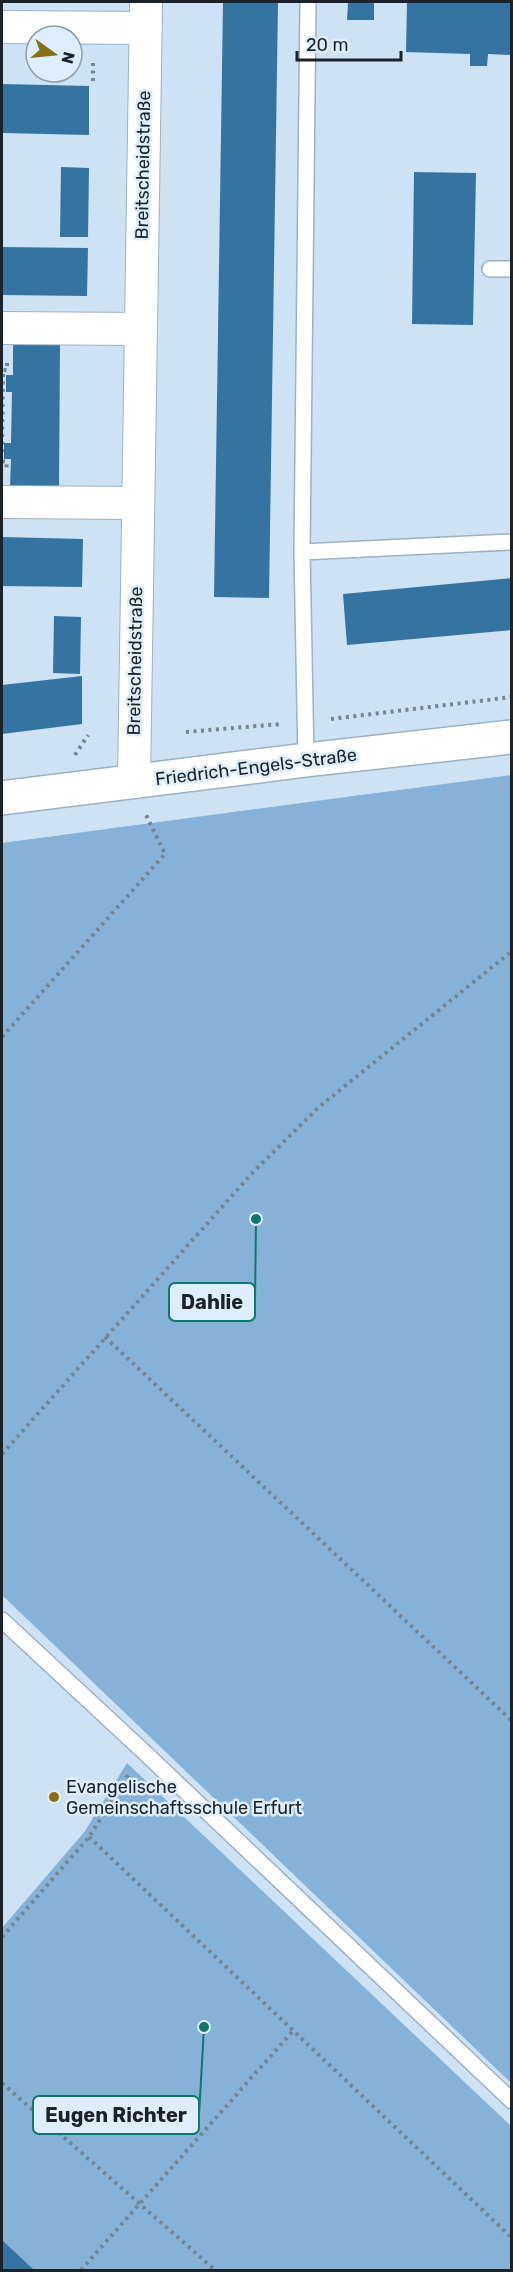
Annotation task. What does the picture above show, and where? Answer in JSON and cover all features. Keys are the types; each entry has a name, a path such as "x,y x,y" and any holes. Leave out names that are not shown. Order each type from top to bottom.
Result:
{"street":[{"path":"2,27 146,15"},
{"name":"Breitscheidstraße","path":"134,782 146,15"},
{"path":"5,328 141,328"},
{"path":"2,502 138,503"},
{"name":"Friedrich-Engels-Straße","path":"2,798 512,737"}],"lane":[{"path":"306,760 302,552 308,2"},
{"path":"490,269 512,269"},
{"path":"302,552 512,542"},
{"path":"2,1620 512,2101"}],"path":[{"path":"2,452 3,370 7,370 5,328"},
{"path":"186,732 305,722 512,697"},
{"path":"2,1037 165,854 146,816"},
{"path":"2,1454 254,1171 319,1107 512,951"},
{"path":"105,1337 512,1721"},
{"path":"2,1937 89,1837 143,1751"},
{"path":"89,1837 292,2032 512,2238"},
{"path":"81,2271 292,2032"},
{"path":"2,2083 215,2271"}],"shaded area":[{"path":"512,775 511,2083 2,1595 2,843"},
{"path":"127,1763 511,2126 511,2270 2,2270 2,1928 85,1831"}],"building":[{"path":"223,2 278,2 269,598 214,597"},
{"path":"348,2 374,2 374,20 347,20"},
{"path":"407,2 512,2 512,55 488,54 487,66 470,66 470,54 406,52"},
{"path":"2,84 89,86 89,135 2,133"},
{"path":"61,167 89,168 88,237 60,237"},
{"path":"414,172 476,173 473,325 412,324"},
{"path":"2,247 88,248 87,296 2,295"},
{"path":"13,345 60,345 59,489 10,488 11,459 4,459 4,443 11,443 12,392 6,392 6,375 13,375"},
{"path":"2,537 83,539 82,587 2,586"},
{"path":"512,578 512,630 347,645 343,594"},
{"path":"54,616 81,617 80,674 53,673"},
{"path":"82,676 82,724 2,734 2,685"},
{"path":"2,2240 34,2270 2,2270"}],"place":[{"name":"Dahlie","path":"256,1219"},
{"name":"Evangelische Gemeinschaftsschule Erfurt","path":"54,1797"},
{"name":"Eugen Richter","path":"204,2027"}]}
